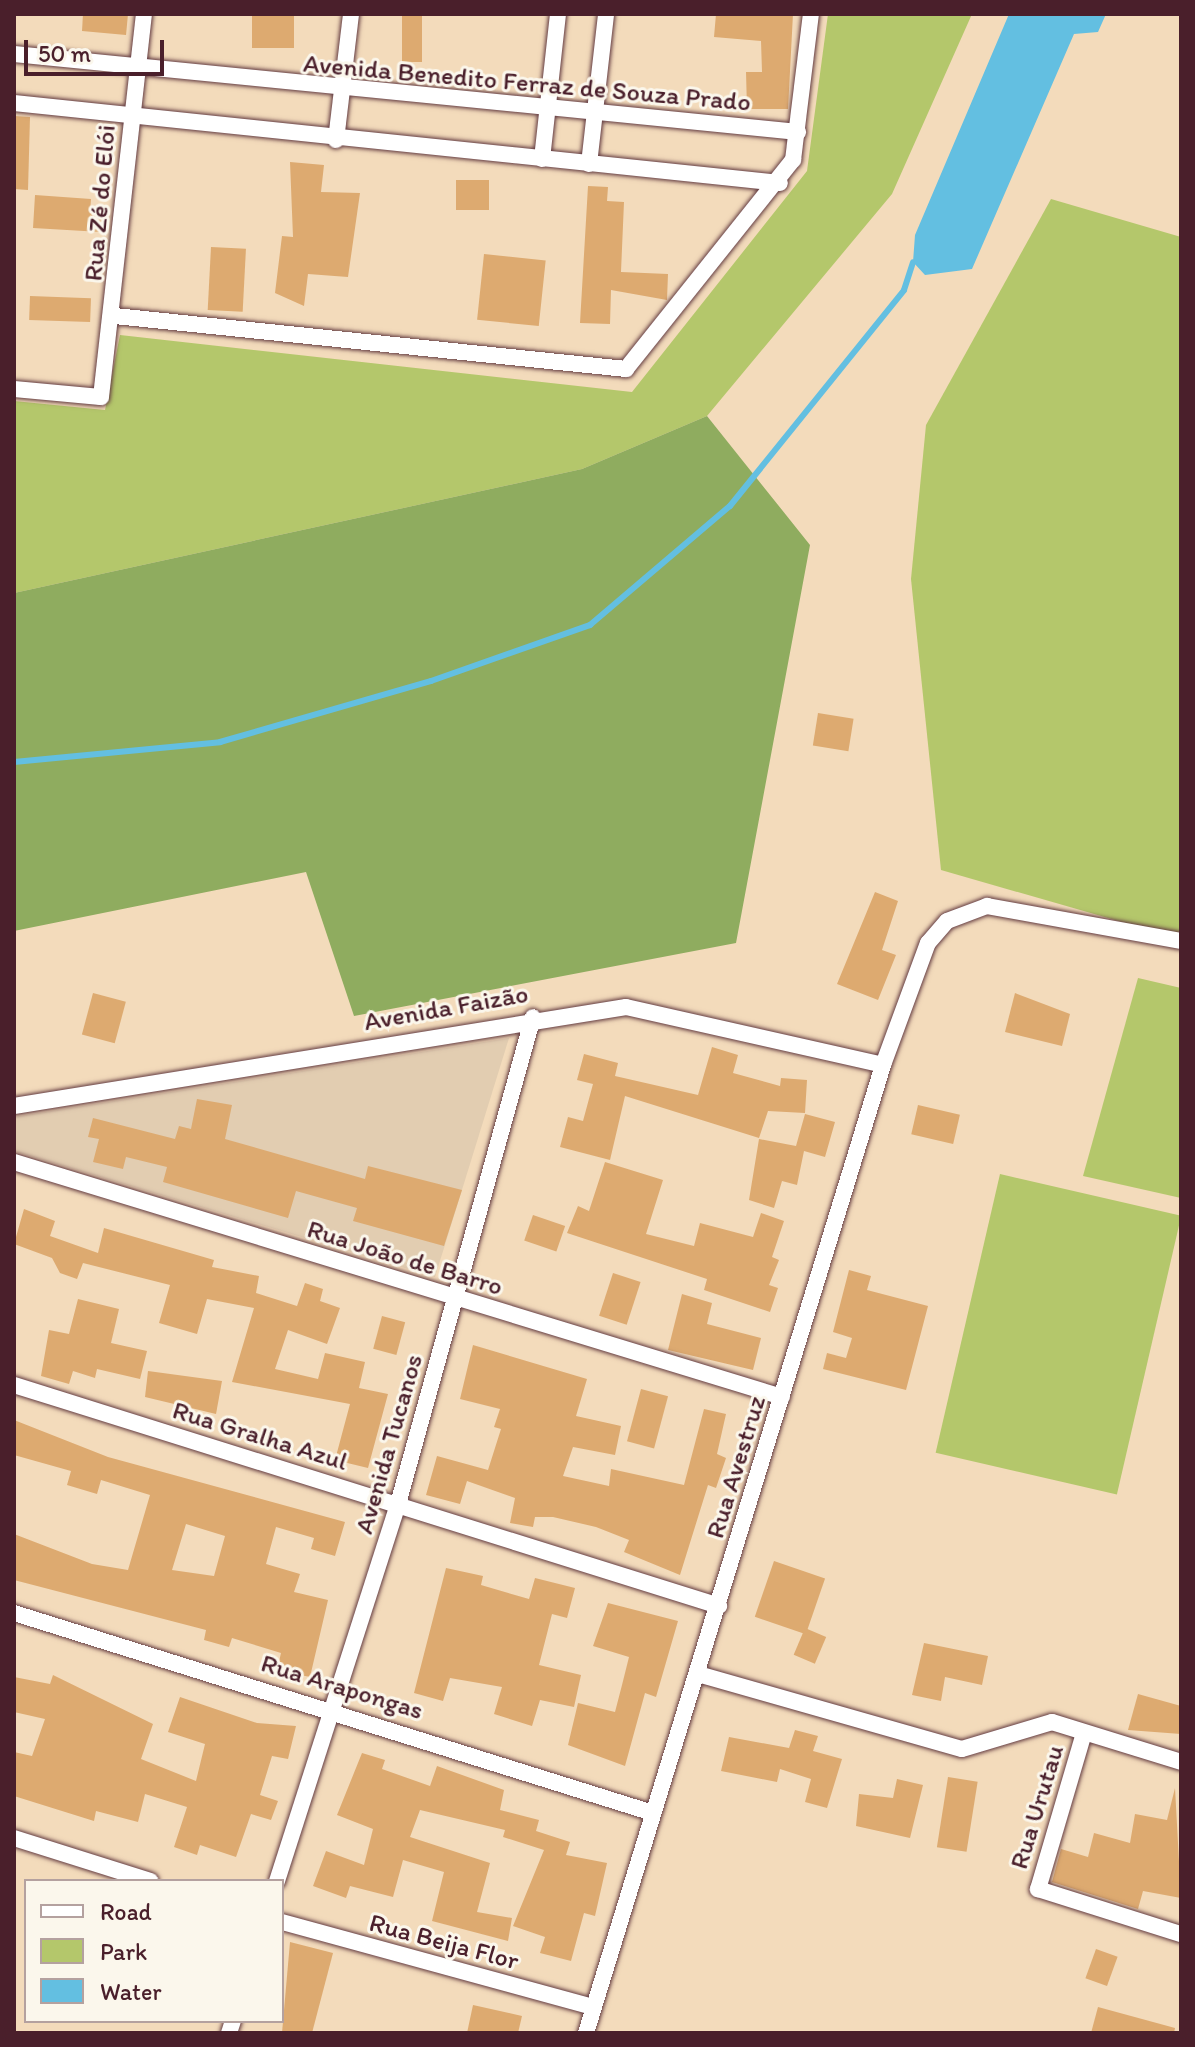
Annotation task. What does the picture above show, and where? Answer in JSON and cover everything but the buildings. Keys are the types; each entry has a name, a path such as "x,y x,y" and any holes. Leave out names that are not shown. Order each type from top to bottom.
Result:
{"street":[{"name":"Rua Zé do Elói","path":"14,389 101,397 115,316 131,121 144,14"},
{"path":"336,140 351,14"},
{"path":"542,159 558,14"},
{"path":"589,164 606,14"},
{"path":"115,316 626,369 780,183 798,132 811,14"},
{"name":"Avenida Benedito Ferraz de Souza Prado","path":"14,54 342,91 798,132"},
{"path":"14,103 131,121 780,183"},
{"name":"Rua Avestruz","path":"586,2033 883,1065 928,943 947,921 987,906 1181,941"},
{"name":"Avenida Faizão","path":"14,1106 533,1017 626,1007 883,1065"},
{"name":"Avenida Tucanos","path":"278,1879 398,1504 533,1017"},
{"name":"Rua João de Barro","path":"14,1162 782,1397"},
{"name":"Rua Gralha Azul","path":"14,1385 719,1606"},
{"name":"Rua Arapongas","path":"14,1613 333,1708 653,1813"},
{"path":"698,1674 962,1749 1052,1722 1181,1762"},
{"name":"Rua Urutau","path":"1084,1733 1038,1889 1181,1934"},
{"path":"14,1838 144,1879"},
{"name":"Rua Beija Flor","path":"284,1923 592,2007"}],"shaded area":[{"path":"509,1038 435,1277 14,1151 14,1117"}],"green space":[{"path":"828,14 972,14 892,194 707,416 582,469 14,593 14,401 105,410 120,335 632,392 807,171"},
{"path":"1051,199 1181,237 1181,939 941,870 911,579 926,425"},
{"path":"707,416 810,545 736,943 354,1016 306,872 14,931 14,593 582,469"},
{"path":"1138,978 1181,988 1181,1198 1083,1176"},
{"path":"1000,1174 1181,1216 1117,1495 936,1453"}],"water":[{"path":"1009,14 1106,14 1098,32 1074,34 972,269 925,275 913,262 915,235"}],"waterway":[{"path":"14,762 220,742 431,681 590,625 730,506 904,290 913,262"}]}
